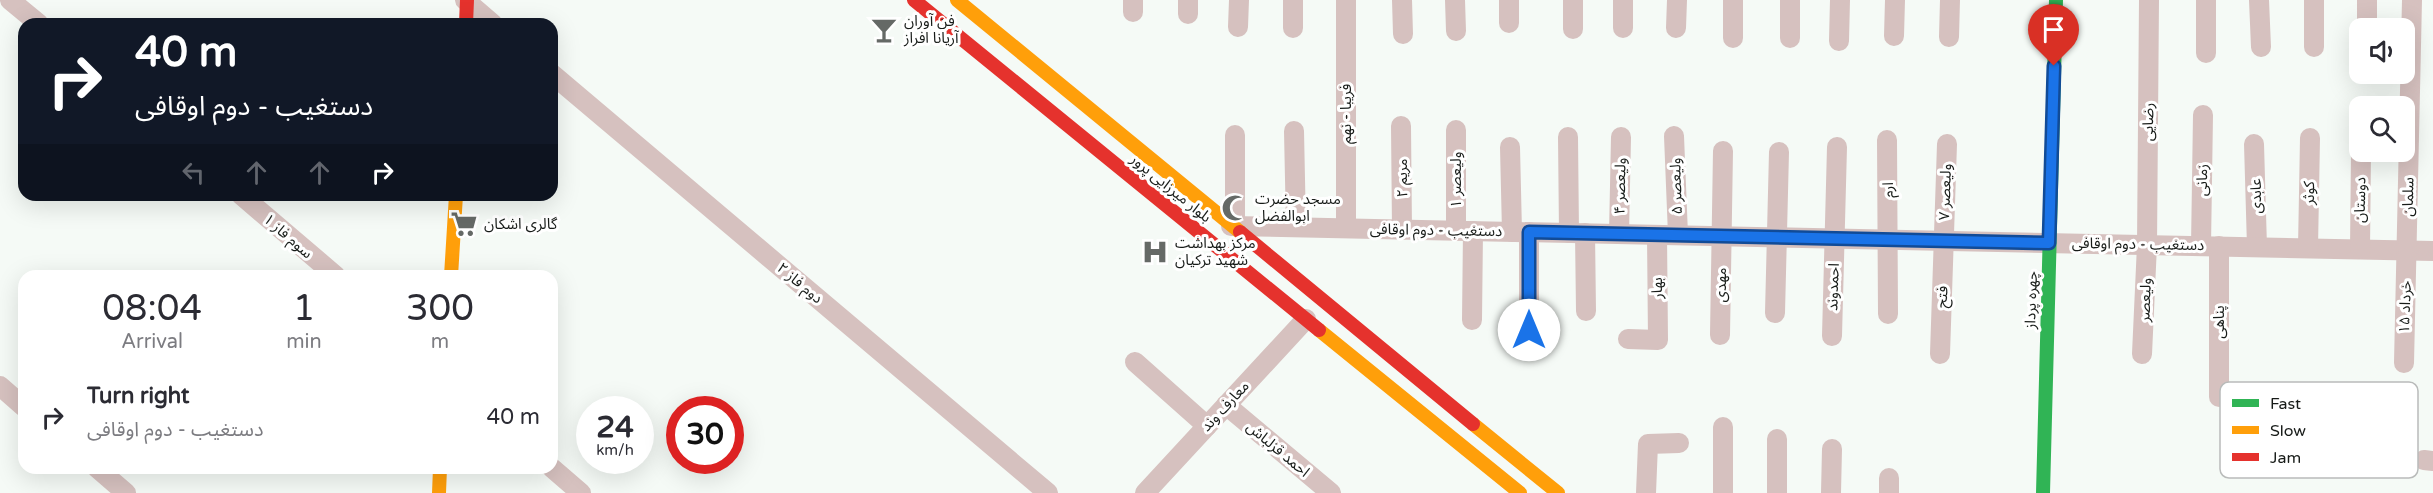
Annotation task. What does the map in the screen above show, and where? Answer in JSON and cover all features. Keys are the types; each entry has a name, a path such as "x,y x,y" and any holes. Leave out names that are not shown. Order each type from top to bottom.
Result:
{"main road":[{"name":"بلوار میرزایی پرور","path":"914,0 1520,493"},
{"name":"بلوار میرزایی پرور","path":"957,0 1558,493"},
{"name":"چهره پرداز","path":"2043,493 2056,0"},
{"path":"466,1 466,18"},
{"path":"451,270 456,201"},
{"path":"439,493 440,474"}],"street":[{"path":"10,0 32,18"},
{"path":"1238,27 1239,0"},
{"path":"1293,0 1293,28"},
{"name":"فریبا - نهم","path":"1346,0 1346,228"},
{"path":"1402,0 1403,34"},
{"path":"1455,0 1456,31"},
{"path":"1509,0 1509,23"},
{"path":"1573,0 1574,29"},
{"path":"1623,0 1623,28"},
{"path":"1676,28 1677,0"},
{"path":"1732,38 1733,0"},
{"path":"1790,0 1790,38"},
{"path":"1839,41 1840,0"},
{"path":"1894,36 1895,0"},
{"path":"1949,37 1950,0"},
{"name":"رضایی","path":"2147,245 2149,0"},
{"path":"2206,0 2206,53"},
{"path":"2259,0 2261,47"},
{"path":"2314,0 2314,47"},
{"path":"2367,0 2367,18"},
{"name":"سلمان","path":"2407,250 2412,0"},
{"path":"466,1 486,18"},
{"name":"دوم فاز ۲","path":"558,79 1048,493"},
{"name":"زمانی","path":"2203,115 2210,246"},
{"name":"مریم ۲","path":"1401,126 1402,230"},
{"name":"ولیعصر ۱","path":"1456,130 1472,320"},
{"path":"1294,131 1296,227"},
{"path":"1233,226 1235,135"},
{"name":"ولیعصر ۵","path":"1674,136 1678,235"},
{"path":"1568,137 1586,311"},
{"name":"ولیعصر ۴","path":"1618,234 1621,137"},
{"name":"کوثر","path":"2308,248 2310,138"},
{"name":"ارم","path":"1887,140 1888,314"},
{"name":"ولیعصر ۷","path":"1944,240 1947,144"},
{"name":"عابدی","path":"2254,144 2257,247"},
{"path":"1510,147 1521,232 1529,330"},
{"name":"احمدوند","path":"1832,336 1837,147"},
{"name":"مهدی","path":"1720,335 1723,151"},
{"path":"1775,313 1779,152"},
{"name":"دوستان","path":"2360,249 2361,162"},
{"name":"سوم فاز ۱","path":"248,201 329,270"},
{"name":"دستغیب - دوم اوقافی","path":"1233,226 2433,250"},
{"name":"بهار","path":"1628,339 1658,340 1657,235"},
{"name":"فتح","path":"1940,354 1944,240"},
{"name":"ولیعصر","path":"2142,354 2147,245"},
{"name":"پناهی","path":"2210,246 2219,397"},
{"name":"۱۵ خرداد","path":"2404,363 2407,250"},
{"name":"معارف وند","path":"1145,493 1305,319"},
{"path":"1136,362 1207,426"},
{"path":"0,387 18,402"},
{"name":"احمد قزلباش","path":"1226,405 1331,493"},
{"path":"1723,427 1723,493"},
{"path":"1777,439 1777,493"},
{"path":"1646,493 1640,444 1679,443"},
{"path":"1831,493 1832,450"},
{"path":"558,473 581,493"},
{"path":"104,474 126,493"}],"traffic: fast":[{"path":"2043,493 2056,0"}],"traffic: slow":[{"path":"957,0 1240,232"},
{"path":"451,270 456,201"},
{"path":"1319,330 1520,493"},
{"path":"1473,424 1558,493"},
{"path":"439,493 440,474"}],"traffic: jam":[{"path":"466,18 467,0"},
{"path":"914,0 1319,330"},
{"path":"1240,232 1473,424"}],"place":[{"name":"فن آوران آریانا افراز","path":"884,30"},
{"name":"مسجد حضرت ابوالفضل","path":"1235,208"},
{"name":"گالری اشکان","path":"464,224"},
{"name":"مرکز بهداشت شهید ترکیان","path":"1155,252"}],"route":[{"path":"1529,330 1529,232 2049,243 2054,66"}]}
